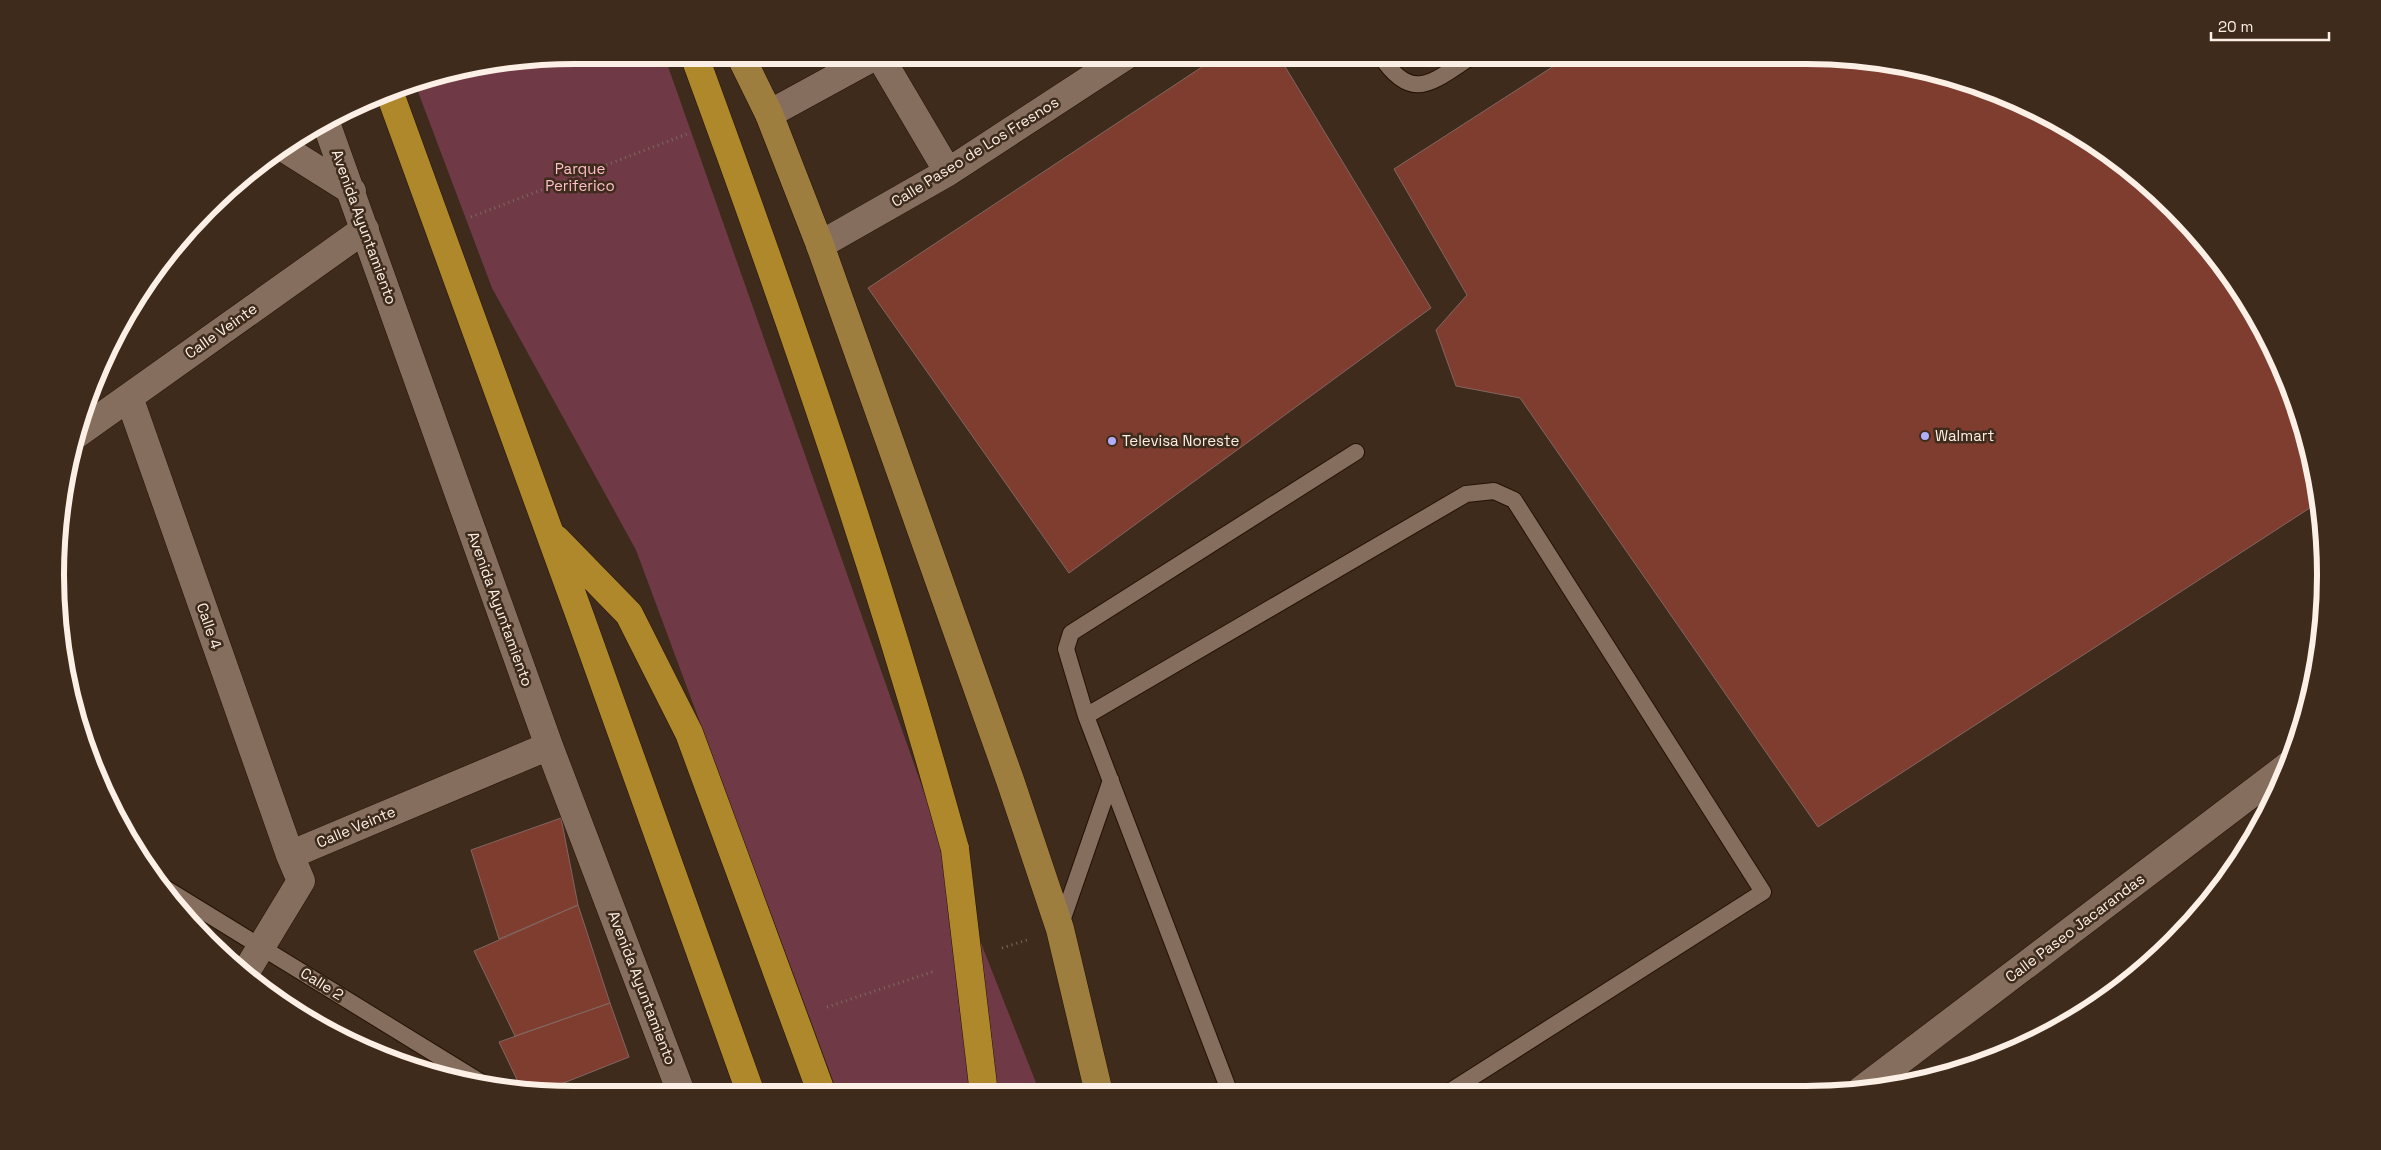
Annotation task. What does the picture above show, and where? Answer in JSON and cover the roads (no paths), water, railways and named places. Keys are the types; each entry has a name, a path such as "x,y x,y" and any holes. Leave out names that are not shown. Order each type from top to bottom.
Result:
{"highway":[{"path":"697,64 838,465 924,736 955,849 983,1086"},
{"path":"392,98 748,1086"},
{"path":"548,530 630,614 689,733 819,1086"}],"main road":[{"path":"745,64 770,114 820,245 1010,780 1060,928 1097,1086"}],"street":[{"path":"770,114 862,64"},
{"path":"883,64 948,172"},
{"name":"Calle Paseo de Los Fresnos","path":"820,245 948,172 1113,64"},
{"name":"Avenida Ayuntamiento","path":"329,127 549,746 679,1086"},
{"path":"289,151 352,191"},
{"name":"Calle Veinte","path":"86,428 365,229"},
{"name":"Calle 4","path":"129,396 290,855"},
{"name":"Calle Veinte","path":"290,855 549,746"},
{"name":"Calle Paseo Jacarandas","path":"1870,1082 2276,774"},
{"path":"248,968 301,880 290,855"}],"lane":[{"path":"1386,64 1391,72 1407,84 1425,85 1459,64"},
{"path":"1227,1086 1086,716 1066,649 1071,633 1356,452"},
{"path":"1086,716 1466,494 1494,491 1514,500 1764,892 1458,1086"},
{"path":"1060,928 1111,780"},
{"name":"Calle 2","path":"176,895 469,1075"}],"place":[{"name":"Walmart","path":"1925,436"},
{"name":"Televisa Noreste","path":"1112,441"}],"park label":[{"name":"Parque Periferico","path":"580,178"}]}
